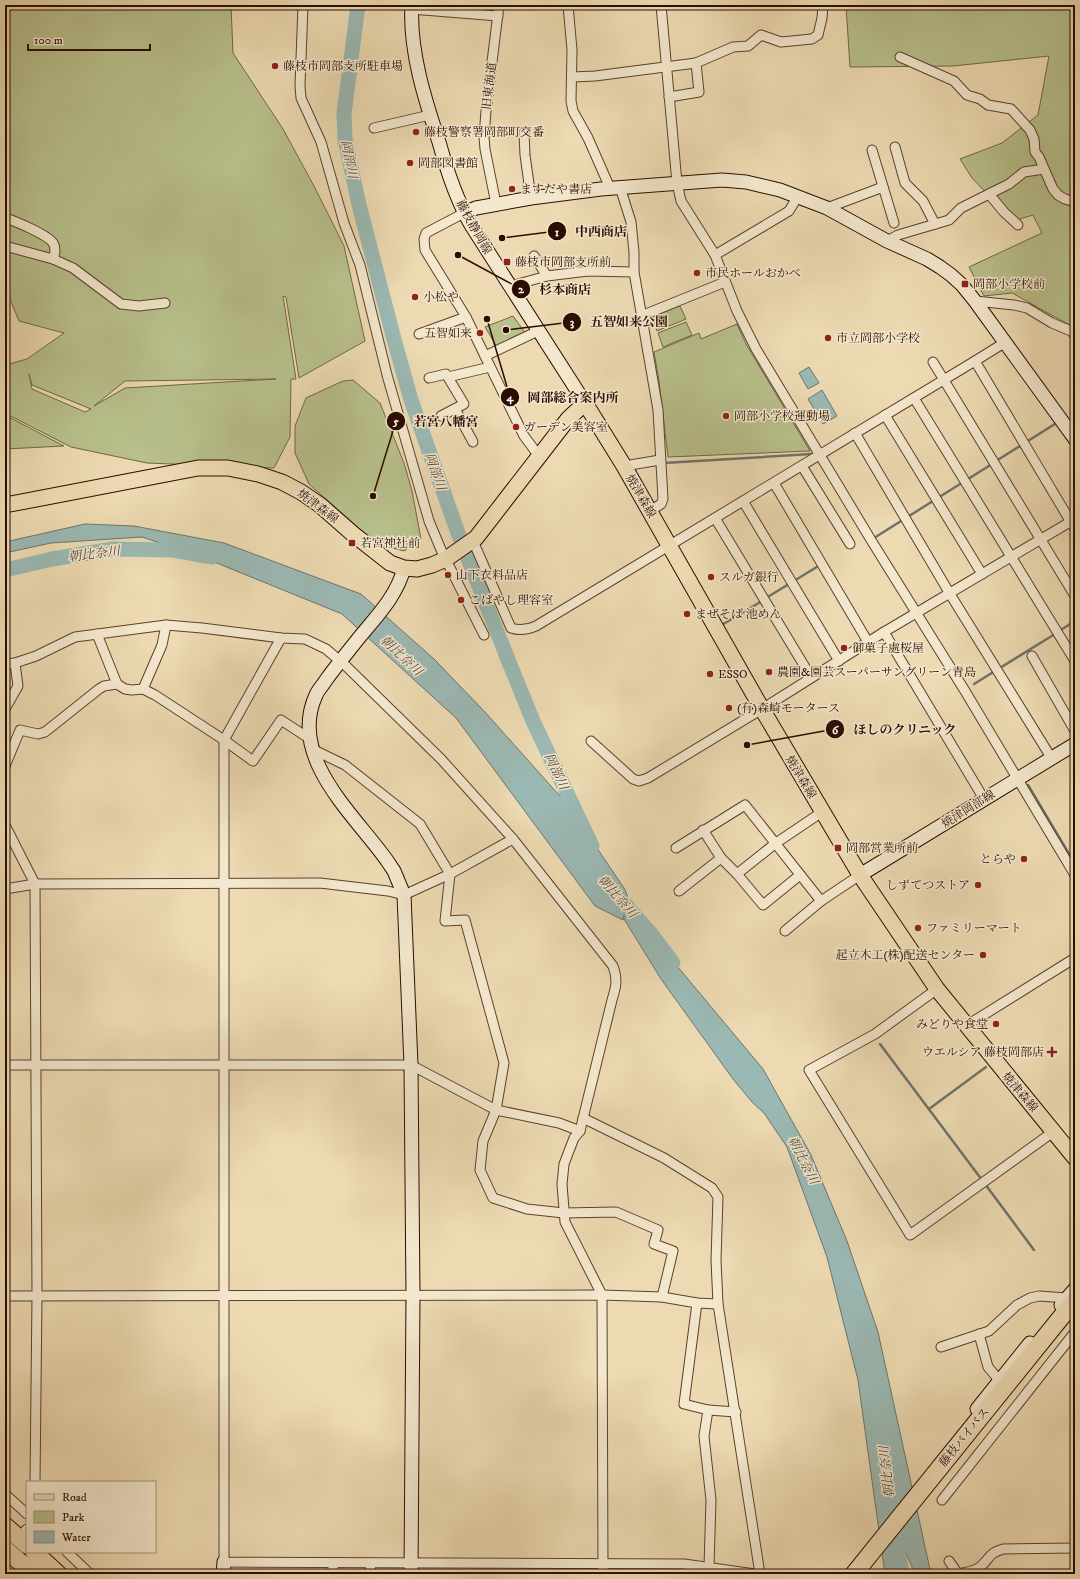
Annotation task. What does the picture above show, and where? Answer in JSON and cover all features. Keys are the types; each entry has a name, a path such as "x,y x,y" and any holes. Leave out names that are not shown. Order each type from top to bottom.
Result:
{"highway":[{"name":"藤枝バイパス","path":"854,1574 1072,1296"},
{"name":"藤枝バイパス","path":"865,1574 1075,1318"},
{"path":"5,1526 26,1535"},
{"path":"5,1548 34,1574"},
{"path":"35,1553 58,1574"},
{"path":"5,1560 21,1574"}],"main road":[{"name":"焼津森線","path":"5,505 198,468 228,468 258,474 282,482 301,492 320,505 353,534 390,563 404,568 417,569 432,565 448,557 472,541 568,418 585,403 624,466 762,710 860,875 937,989 1075,1158"}],"street":[{"path":"303,5 300,86 301,98 321,142 344,224 360,265 387,375 429,521 448,557 484,635"},
{"name":"旧東海道","path":"496,204 484,137 499,5"},
{"path":"568,5 572,50 573,111 615,187 631,222 634,272 658,410 662,502 659,506 650,511"},
{"path":"661,5 677,183 681,201 715,255 725,282 753,344 871,540 1018,778 1075,875"},
{"path":"572,77 595,76 666,65 696,63 733,47 748,46 761,35 781,42 812,39 818,35 823,5"},
{"path":"412,7 498,16"},
{"name":"藤枝静岡線","path":"412,7 415,53 430,115 447,171 464,212 585,403"},
{"path":"900,57 954,81 967,94 980,99 988,105 1011,109 1030,130 1034,139 1035,152 1058,195 1075,202"},
{"path":"669,97 699,92 696,63"},
{"path":"374,128 430,115"},
{"path":"524,133 525,155 531,198"},
{"path":"895,147 905,182 923,201 935,224"},
{"path":"872,150 894,223"},
{"path":"887,241 898,235 949,220 961,208 1009,184 1024,172 1044,169"},
{"path":"539,456 524,436 466,317 425,250 424,239 426,233 464,212 496,204 615,187 722,180 746,182 798,196 827,208 887,241 940,267 962,285 975,301 1004,343 1075,438"},
{"path":"827,208 883,187"},
{"path":"989,194 1004,212 1018,225"},
{"path":"715,255 789,211 798,196"},
{"path":"5,218 23,225 49,239 54,244 55,251 53,259"},
{"path":"5,246 53,259 74,268 121,304 139,306 165,303"},
{"path":"534,256 547,276"},
{"path":"512,290 518,284 547,276 588,271 634,272"},
{"path":"641,316 725,282"},
{"path":"975,301 1027,308 1052,323 1071,331 1075,335"},
{"path":"419,334 466,317"},
{"path":"485,356 538,331"},
{"path":"472,541 511,628 523,630 536,626 975,362 1004,343"},
{"path":"933,362 1075,596"},
{"path":"591,741 633,779 639,781 654,775 762,710 811,677 884,632 1040,540 1074,523 975,362"},
{"path":"448,377 490,367"},
{"path":"429,378 446,374 464,404 441,416"},
{"path":"914,398 1075,661"},
{"path":"455,409 473,442"},
{"path":"885,415 982,574"},
{"path":"855,433 950,594 1052,759"},
{"path":"624,466 660,460"},
{"path":"802,466 850,544"},
{"path":"774,483 868,642"},
{"path":"743,501 839,661"},
{"path":"715,518 811,677"},
{"path":"404,568 397,588 316,694 310,712 309,724 311,744 319,768 388,862 394,871 404,895 411,1064 413,1296 412,1569"},
{"path":"143,689 162,645 166,625"},
{"path":"5,664 15,663 36,656 75,637 166,625 281,638 305,639 326,649 343,658 440,759 513,839 613,966 617,978 617,986 612,1000 580,1131 574,1138 564,1164 562,1184 565,1222 602,1295 603,1574"},
{"path":"884,632 984,799"},
{"path":"97,634 117,684 125,689 143,689 155,695 224,740 253,761 281,720 311,744 345,765 420,824 450,874 445,921 465,920 504,1063 496,1110 483,1141 480,1170 493,1198 527,1209 564,1213 616,1212 658,1230 654,1244 673,1251 662,1297"},
{"path":"281,638 224,740 224,1568 333,1563 370,1563 412,1569 603,1564 684,1564 755,1574"},
{"path":"1032,656 1075,731"},
{"path":"5,709 18,686 15,663"},
{"path":"5,766 20,730 38,734 45,732 99,689 104,686 117,684"},
{"name":"焼津岡部線","path":"860,875 1075,744"},
{"path":"676,848 745,805 821,901"},
{"path":"737,874 776,843 822,812"},
{"path":"5,825 35,884 37,1296 35,1481"},
{"path":"703,830 720,858 737,874 763,905 800,875"},
{"path":"5,889 35,884 320,883 388,891 404,895 450,874 513,839"},
{"path":"679,891 720,858"},
{"path":"785,931 821,901 860,875"},
{"path":"964,1023 969,1024 1075,958"},
{"path":"937,989 875,1034 808,1070 910,1235 1053,1132"},
{"path":"5,1065 411,1064 496,1110 559,1123 580,1131"},
{"path":"583,1118 664,1158 712,1188 718,1196 716,1260 718,1304 760,1574"},
{"path":"5,1296 602,1295 662,1297 718,1304"},
{"path":"941,1347 989,1331 1017,1305 1030,1298 1039,1296 1072,1296"},
{"path":"851,1574 999,1380 1072,1296"},
{"path":"697,1302 684,1404 708,1410 736,1412"},
{"path":"942,1500 1075,1332"},
{"path":"979,1334 988,1367 999,1380"},
{"path":"708,1410 704,1436 711,1500 709,1567"},
{"path":"5,1494 26,1513"},
{"path":"949,1561 958,1574 974,1571 980,1567 993,1552 1004,1549 1075,1548"},
{"path":"68,1553 90,1574"},
{"path":"333,1563 333,1574"},
{"path":"370,1563 371,1574"}],"green space":[{"path":"5,5 231,5 233,53 283,129 344,246 365,341 299,378 286,297 283,296 296,379 291,379 290,437 274,468 147,463 71,447 5,413 5,365 27,359 64,333 19,321 7,292 5,292","holes":["29,374 32,385 91,409 85,412 32,389","276,379 125,388 94,406 125,381"]},
{"path":"846,5 1075,5 1075,328 1012,293 984,296 969,267 1042,233 1033,215 1013,221 972,178 960,159 1002,143 1038,115 1049,56 953,66 850,67"},
{"path":"680,306 686,319 657,331 652,317"},
{"path":"513,316 526,334 497,347 485,327"},
{"path":"686,322 692,335 663,347 658,333"},
{"name":"岡部小学校運動場","path":"737,324 746,344 810,451 668,457 654,352 699,333 701,339"},
{"path":"353,380 380,403 404,463 412,491 421,539 404,551 377,544 309,484 295,453 295,426 306,398 343,381"},
{"path":"5,415 64,446 5,449"}],"water":[{"path":"809,367 819,383 808,389 799,373"},
{"path":"822,390 837,416 823,424 808,399"},
{"path":"85,524 134,526 224,543 361,594 435,660 484,711 567,804 624,888 637,918 763,1069 811,1155 847,1241 878,1332 931,1574 915,1574 905,1551 897,1574 885,1574 858,1380 827,1257 787,1147 764,1113 752,1102 733,1079 661,979 624,919 624,915 623,920 595,906 456,718 342,614 202,557 142,537 51,543 5,553 5,542"}],"waterway":[{"name":"岡部川","path":"358,5 344,114 345,139 359,205 395,343 411,400 458,533 533,721 592,846"},
{"path":"996,461 1058,422"},
{"path":"664,463 811,454"},
{"path":"874,538 992,464"},
{"name":"朝比奈川","path":"5,570 52,559 113,549 173,550 212,557"},
{"path":"766,598 820,565"},
{"path":"720,626 762,601"},
{"path":"1059,631 1075,621"},
{"path":"974,684 1055,634"},
{"path":"1028,785 1075,864"},
{"name":"朝比奈川","path":"623,902 652,935 673,963"},
{"path":"880,1044 982,1180"},
{"path":"929,1109 986,1067"},
{"path":"985,1184 1034,1250"},
{"name":"朝比奈川","path":"897,1545 902,1574"}],"place":[{"name":"藤枝市岡部支所駐車場","path":"275,66"},
{"name":"藤枝警察署岡部町交番","path":"416,132"},
{"name":"岡部図書館","path":"410,163"},
{"name":"ますだや書店","path":"512,189"},
{"name":"中西商店","path":"502,238"},
{"name":"杉本商店","path":"458,255"},
{"name":"藤枝市岡部支所前","path":"507,262"},
{"name":"市民ホールおかべ","path":"697,273"},
{"name":"岡部小学校前","path":"965,284"},
{"name":"小松や","path":"415,297"},
{"name":"岡部総合案内所","path":"487,319"},
{"name":"五智如来公園","path":"506,330"},
{"name":"五智如来","path":"480,333"},
{"name":"市立岡部小学校","path":"828,338"},
{"name":"岡部小学校運動場","path":"726,416"},
{"name":"ガーデン美容室","path":"516,427"},
{"name":"若宮八幡宮","path":"373,496"},
{"name":"若宮神社前","path":"352,543"},
{"name":"山下衣料品店","path":"448,575"},
{"name":"スルガ銀行","path":"711,577"},
{"name":"こばやし理容室","path":"461,600"},
{"name":"まぜそば 池めん","path":"687,614"},
{"name":"御菓子處桜屋","path":"844,648"},
{"name":"農園&園芸スーパーサングリーン青島","path":"769,672"},
{"name":"ESSO","path":"710,674"},
{"name":"(有)森崎モータース","path":"729,708"},
{"name":"ほしのクリニック","path":"747,745"},
{"name":"岡部営業所前","path":"838,848"},
{"name":"とらや","path":"1024,859"},
{"name":"しずてつストア","path":"978,885"},
{"name":"ファミリーマート","path":"918,928"},
{"name":"起立木工(株)配送センター","path":"983,955"},
{"name":"みどりや食堂","path":"996,1024"},
{"name":"ウエルシア 藤枝岡部店","path":"1052,1052"}]}
